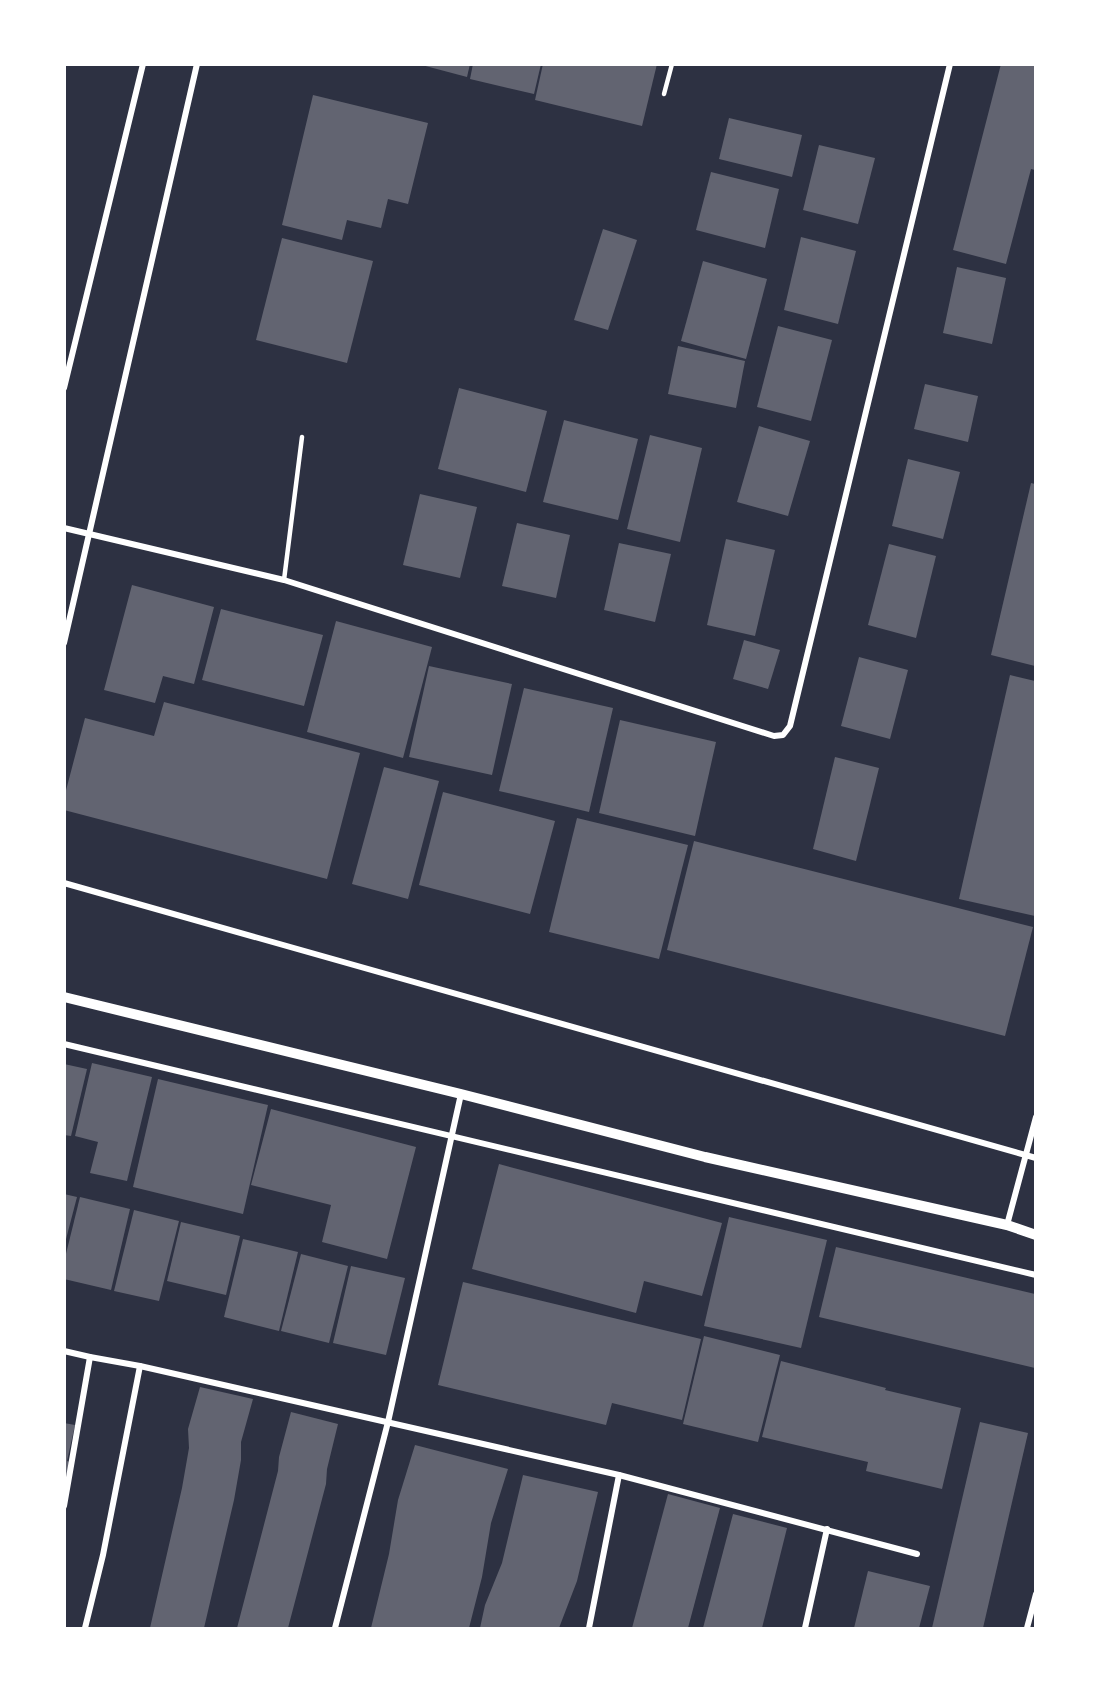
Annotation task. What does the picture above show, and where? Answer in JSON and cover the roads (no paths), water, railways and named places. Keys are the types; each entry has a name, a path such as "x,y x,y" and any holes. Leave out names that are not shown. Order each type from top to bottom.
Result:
{"street":[{"path":"64,388 143,64"},
{"path":"64,643 197,64"},
{"path":"64,528 284,580 774,736 783,735 790,726 950,64"},
{"path":"64,883 1035,1158"},
{"path":"64,997 461,1094 705,1157 1007,1226 1035,1235"},
{"path":"64,1044 1035,1275"},
{"path":"335,1629 388,1422 461,1094"},
{"path":"1007,1226 1035,1117"},
{"path":"64,1351 140,1366 619,1475 917,1554"},
{"path":"64,1506 90,1357"},
{"path":"85,1629 103,1555 140,1366"},
{"path":"589,1629 619,1475"},
{"path":"805,1629 827,1529"},
{"path":"1027,1629 1035,1594"}],"lane":[{"path":"664,94 672,64"},
{"path":"284,580 302,437"}]}
